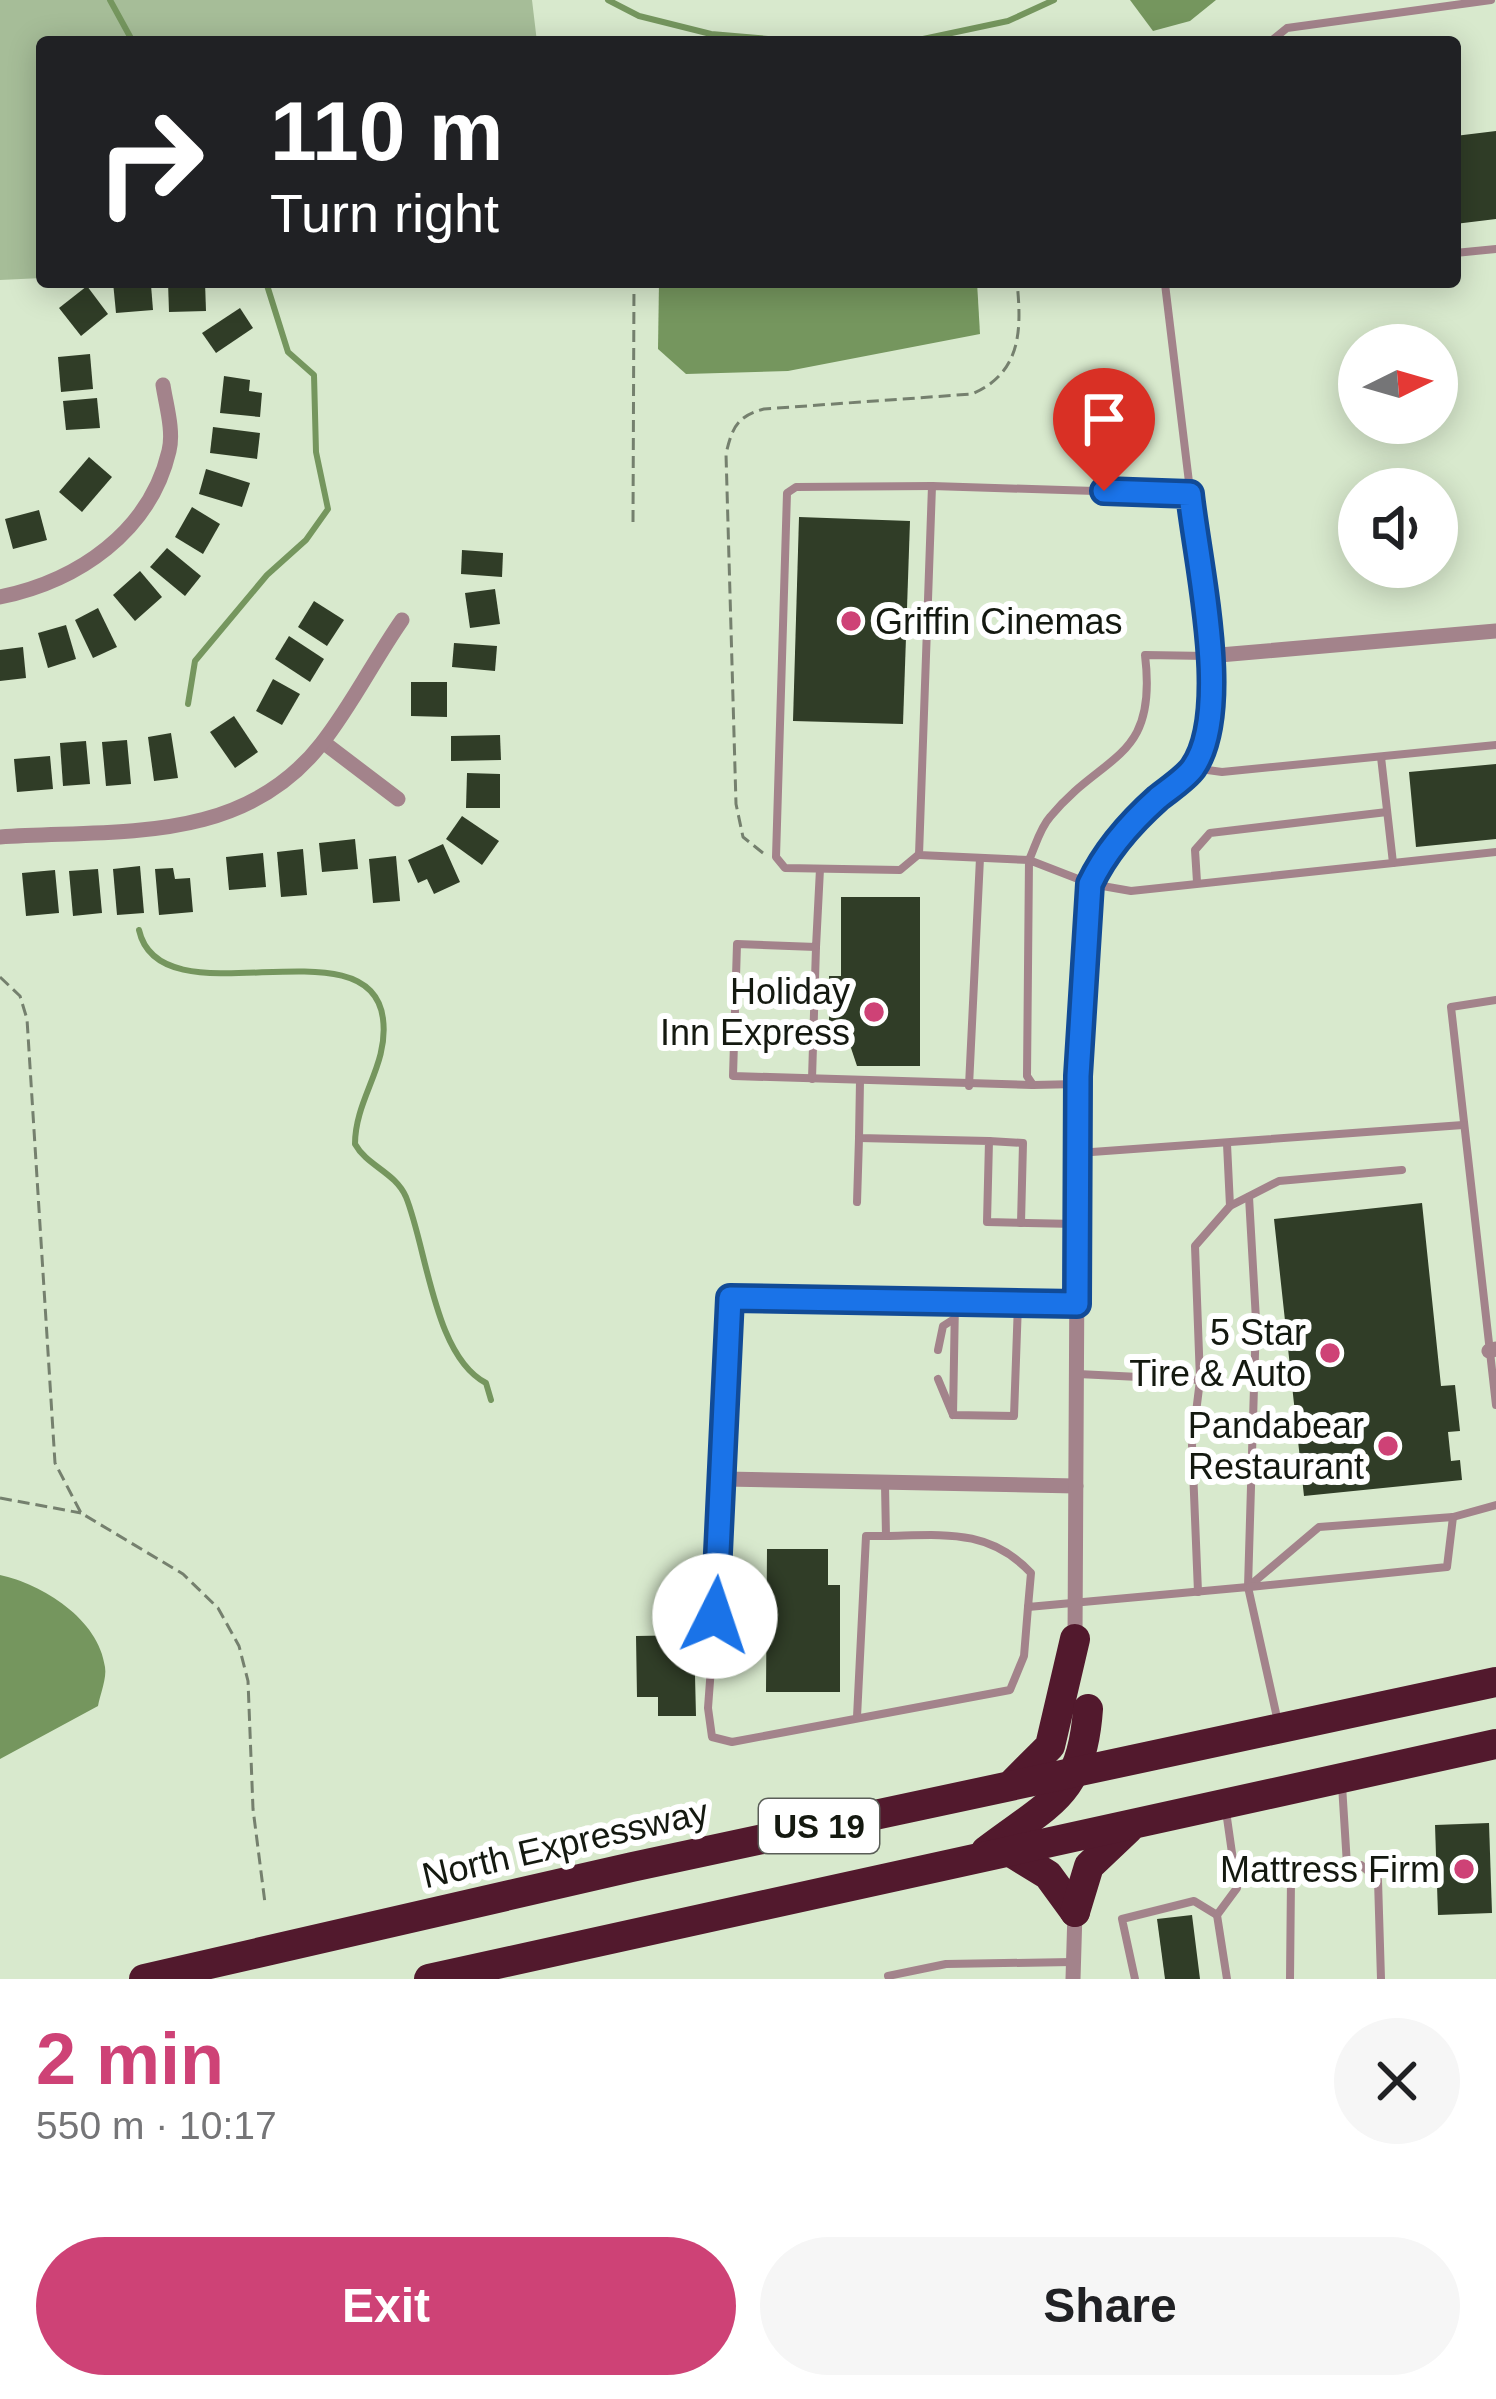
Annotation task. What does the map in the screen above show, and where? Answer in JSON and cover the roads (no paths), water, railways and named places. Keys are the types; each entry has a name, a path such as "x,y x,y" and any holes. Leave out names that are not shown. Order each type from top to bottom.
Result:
{"highway":[{"path":"1075,1639 1088,1709 1110,1751 1127,1762"},
{"path":"1006,1788 1034,1767 1050,1746 1075,1639"},
{"name":"North Expressway","path":"144,1979 632,1867 1496,1682"},
{"path":"976,1858 1053,1801 1078,1773 1088,1709"},
{"name":"US 19","path":"429,1979 1496,1744"},
{"path":"1075,1912 1082,1880 1097,1855 1145,1821"},
{"path":"1009,1851 1048,1875 1075,1912"}],"street":[{"path":"0,597 66,578 105,551 148,506 171,446 163,385"},
{"path":"0,837 152,827 231,814 289,778 323,742 402,620"},
{"path":"1075,1639 1078,1084 1090,884 1101,860 1138,817 1193,767 1208,729 1208,656 1496,631"},
{"path":"323,742 398,799"},
{"path":"725,1479 1076,1486"},
{"path":"1074,1971 1075,1912"}],"lane":[{"path":"1277,36 1287,28 1491,0"},
{"path":"1461,252 1496,249"},
{"path":"1033,1084 1028,1076 1029,860 1048,819 1136,741 1149,683 1145,655 1208,656 1164,288"},
{"path":"1190,494 932,486 796,487 787,494 776,857 785,868 900,870 919,854 1029,860 1090,884 1131,891 1496,852"},
{"path":"919,854 932,486"},
{"path":"1193,767 1222,772 1496,745"},
{"path":"1381,757 1393,863"},
{"path":"1197,882 1195,850 1210,832 1387,812"},
{"path":"969,1086 980,858"},
{"path":"812,1079 820,869"},
{"path":"816,947 737,944 733,1076 969,1086 1078,1084"},
{"path":"1496,1000 1451,1007 1496,1405"},
{"path":"857,1202 860,1081"},
{"path":"1078,1153 1463,1125"},
{"path":"859,1138 1023,1143 1021,1222"},
{"path":"989,1141 987,1222 1077,1224"},
{"path":"1227,1144 1230,1206"},
{"path":"1198,1592 1192,1445 1200,1380 1195,1246 1230,1206 1279,1181 1402,1170"},
{"path":"1249,1197 1256,1390 1248,1587 1279,1730"},
{"path":"857,1717 866,1536 971,1534 1010,1550 1031,1573 1019,1677 1010,1690 732,1742 712,1737 708,1708 725,1479 730,1298 1077,1304"},
{"path":"952,1414 956,1302"},
{"path":"952,1414 1014,1416 1018,1303"},
{"path":"938,1350 943,1326 955,1318"},
{"path":"1077,1374 1200,1380"},
{"path":"938,1379 952,1414"},
{"path":"886,1482 886,1536"},
{"path":"1248,1587 1319,1527 1453,1517 1496,1505"},
{"path":"1028,1607 1447,1567 1453,1517"},
{"path":"1342,1778 1347,1865"},
{"path":"1225,1804 1238,1888 1217,1916 1227,1979"},
{"path":"1290,1979 1291,1879 1311,1866 1347,1865 1361,1865 1378,1880 1381,1979"},
{"path":"1135,1979 1122,1919 1195,1901 1217,1916"},
{"path":"888,1976 946,1964 1074,1971"}],"waterway":[{"path":"110,0 130,36"},
{"path":"608,0 639,16 734,36"},
{"path":"937,36 1008,21 1054,0"},
{"path":"188,704 195,661 267,575 306,540 328,509 316,452 314,375 288,352 268,288"},
{"path":"139,930 155,957 184,970 306,972 343,976 370,990 383,1019 384,1036 355,1144 406,1197 443,1326 468,1369 486,1383 491,1400"}],"place":[{"name":"Griffin Cinemas","path":"851,621"},
{"name":"Holiday Inn Express","path":"874,1012"},
{"name":"5 Star Tire & Auto","path":"1330,1353"},
{"name":"Pandabear Restaurant","path":"1388,1446"},
{"name":"Mattress Firm","path":"1464,1869"}]}
